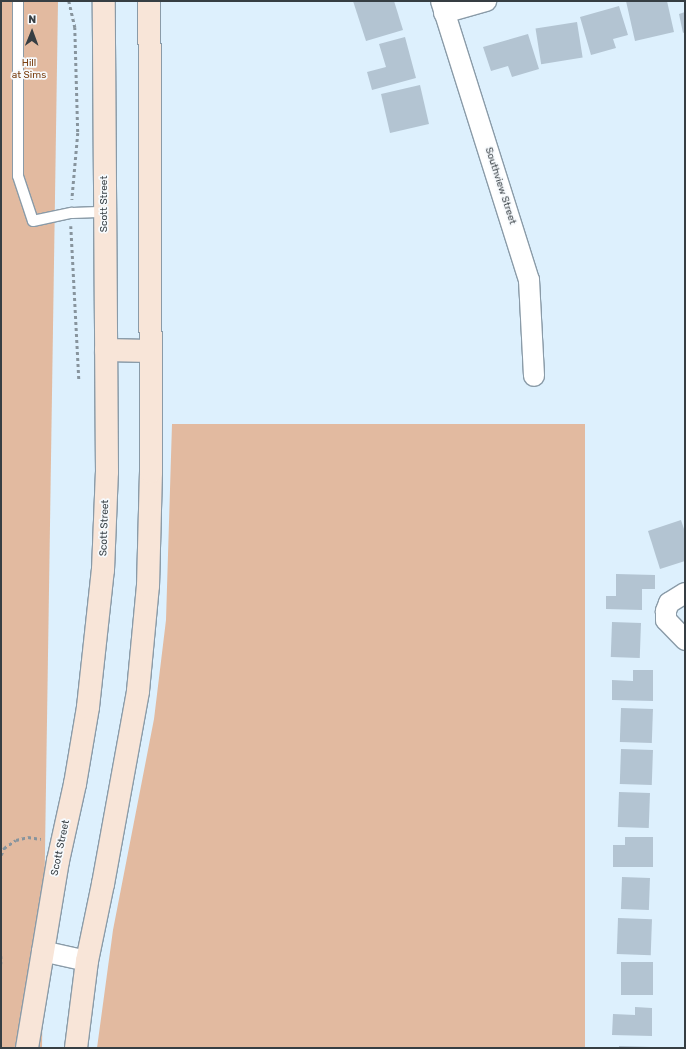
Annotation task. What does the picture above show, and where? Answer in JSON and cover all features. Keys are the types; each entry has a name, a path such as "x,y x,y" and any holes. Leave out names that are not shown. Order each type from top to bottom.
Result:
{"main road":[{"name":"Scott Street","path":"27,1048 58,861 75,784 98,637 104,570 107,479 104,1"},
{"path":"76,1048 87,961 103,884 138,691 148,586 150,351 149,1"},
{"path":"106,350 150,351"}],"street":[{"path":"443,7 486,1"},
{"name":"Southview Street","path":"443,7 530,280 534,376"},
{"path":"685,593 668,603 666,611 666,620 685,640"},
{"path":"42,951 87,961"}],"lane":[{"path":"18,1 18,176 33,221 72,213 105,212"}],"path":[{"path":"69,1 75,27 78,133 70,235 79,379"},
{"path":"1,855 4,848 16,840 28,837 41,840"},
{"path":"1,956 1,964"}],"green space":[{"name":"Hill at Sims","path":"1,1 58,1 42,1048 1,1048"},
{"path":"172,424 585,424 585,1048 97,1048 113,930 154,719 166,620"}],"building":[{"path":"353,1 394,1 403,30 366,41"},
{"path":"626,1 667,1 674,32 635,41"},
{"path":"619,6 628,35 613,39 616,48 591,55 580,17"},
{"path":"685,12 685,32 683,33 679,14"},
{"path":"577,22 583,58 541,64 536,29"},
{"path":"528,34 539,69 512,77 508,66 491,71 483,47"},
{"path":"405,37 416,78 372,90 367,72 386,67 379,44"},
{"path":"420,85 429,124 390,133 381,94"},
{"path":"681,520 685,532 685,561 660,569 648,531"},
{"path":"616,574 655,575 655,589 642,589 642,610 606,609 606,596 616,596"},
{"path":"612,622 641,623 640,658 611,657"},
{"path":"633,670 653,670 653,701 612,700 612,680 633,681"},
{"path":"621,708 653,709 652,743 620,742"},
{"path":"621,749 653,750 652,785 620,784"},
{"path":"619,792 650,793 649,828 618,827"},
{"path":"625,837 653,837 653,867 613,867 613,845 625,845"},
{"path":"622,877 650,878 649,910 621,909"},
{"path":"618,918 652,919 651,955 617,954"},
{"path":"621,962 653,962 653,995 621,995"},
{"path":"635,1007 652,1008 652,1036 612,1035 613,1014 635,1015"},
{"path":"619,1046 651,1047 651,1048 619,1048"}]}
